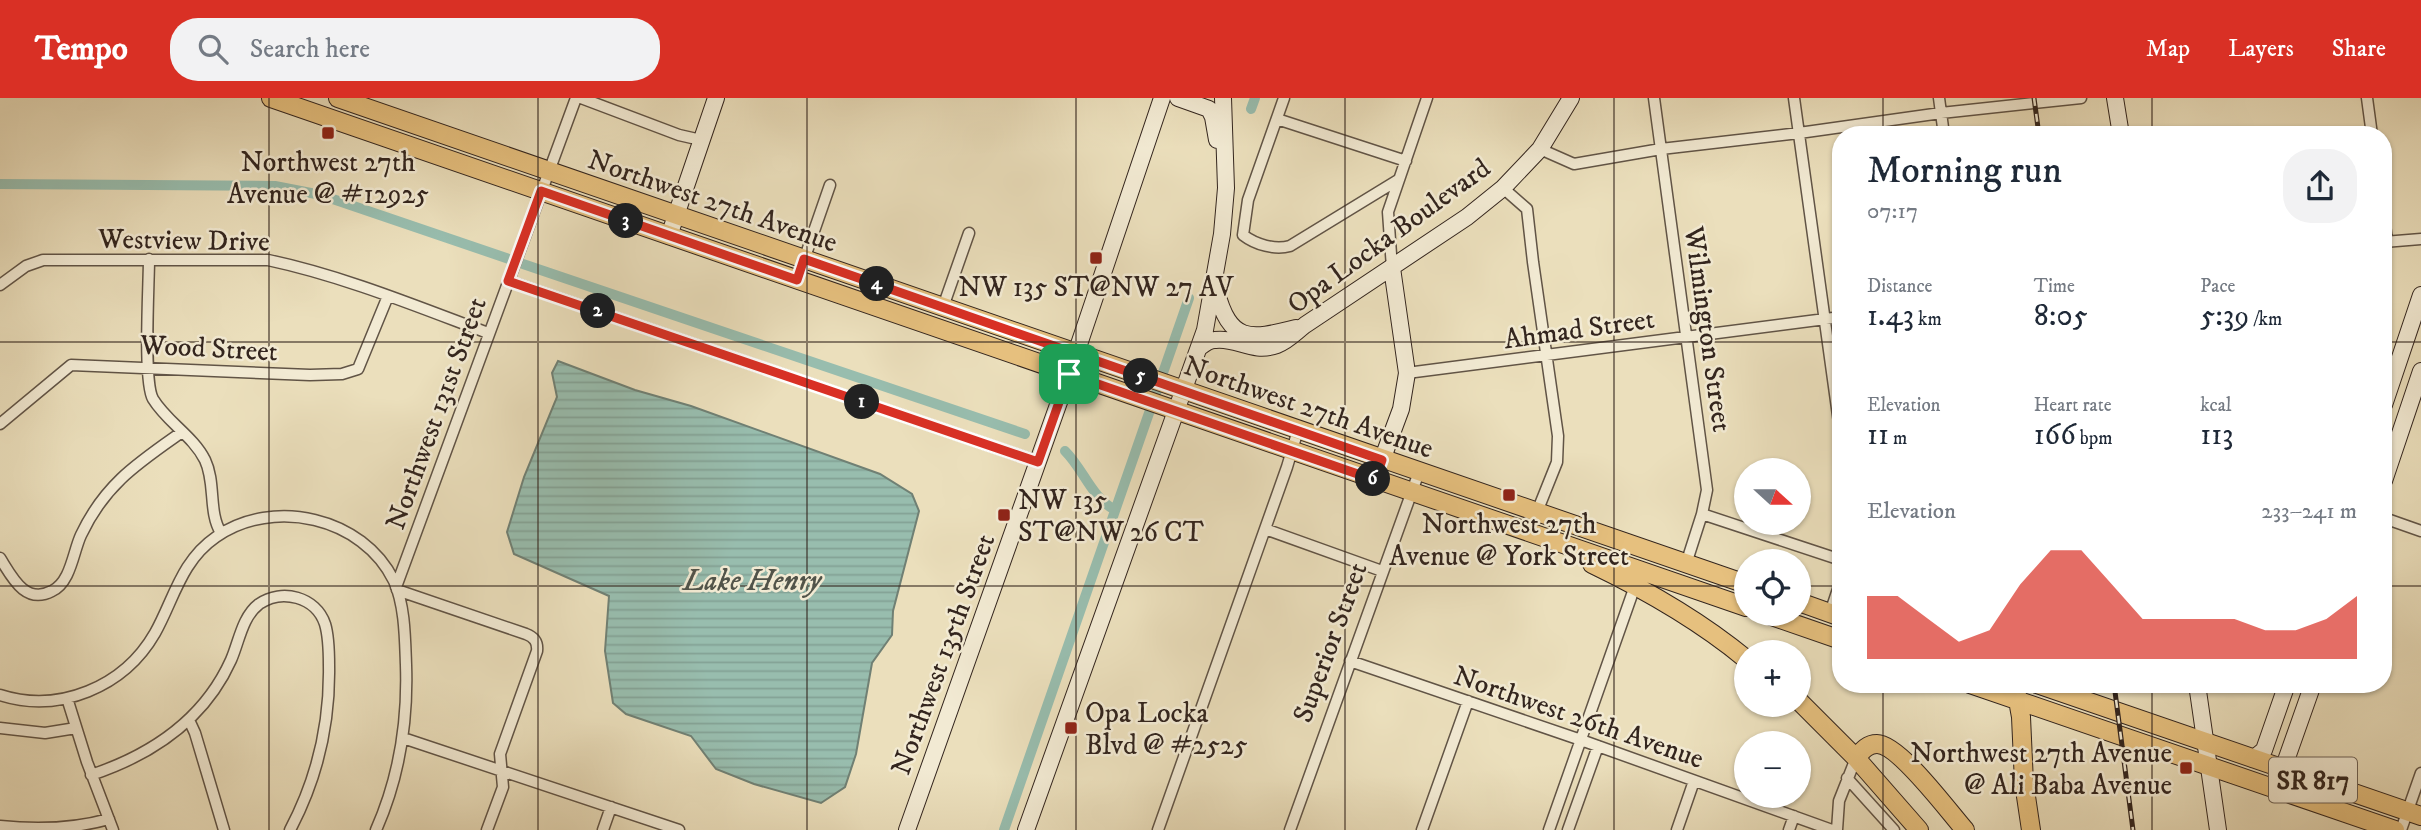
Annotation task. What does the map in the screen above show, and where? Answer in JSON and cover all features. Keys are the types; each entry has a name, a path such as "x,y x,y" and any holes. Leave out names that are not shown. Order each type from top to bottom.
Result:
{"main road":[{"name":"Northwest 27th Avenue","path":"271,98 1734,603"},
{"name":"Northwest 27th Avenue","path":"338,98 1734,580"},
{"path":"669,236 716,98"},
{"name":"Northwest 135th Street","path":"907,830 1076,354 1162,98"},
{"path":"1178,98 1209,109 1213,117 1217,163 1215,236 1220,247"},
{"path":"1026,830 1170,409 1200,347 1208,322 1226,188 1223,98"},
{"name":"Opa Locka Boulevard","path":"1200,347 1215,340 1252,349 1265,348 1288,339 1467,217 1503,188 1541,149 1571,98"},
{"path":"2115,98 2120,126"},
{"path":"1375,480 1401,409 1407,373 1392,268"},
{"path":"1214,284 1225,318 1241,332 1258,337 1305,325"},
{"path":"2392,388 2413,344 2421,296"},
{"path":"2392,457 2421,372"},
{"path":"1563,545 1581,558 1635,586 1734,650"},
{"path":"1722,599 1734,596"},
{"path":"1811,607 1832,614"},
{"path":"1801,626 1832,637"},
{"path":"2017,693 2024,783 2031,830"},
{"name":"SR 817","path":"2017,693 2209,766 2395,830"},
{"name":"SR 817","path":"2062,693 2414,814"},
{"path":"2198,693 2218,830"},
{"path":"2253,759 2264,750 2284,693"},
{"path":"2251,781 2273,778 2283,769 2310,693"},
{"path":"1811,713 1856,758 1919,830"},
{"path":"1856,758 1866,746 1875,744 1885,745 1901,755 1965,830"}],"street":[{"name":"Northwest 131st Street","path":"396,588 576,98"},
{"path":"581,98 679,135 701,140"},
{"path":"1284,98 1248,200 1243,235 1277,249 1290,246 1398,180"},
{"path":"1392,268 1388,212 1427,98"},
{"name":"Wilmington Street","path":"1654,98 1707,490 1686,564"},
{"path":"1794,98 1832,375"},
{"path":"1939,98 1943,126"},
{"path":"1849,126 2081,98"},
{"path":"2367,98 2371,126"},
{"path":"1278,119 1406,161"},
{"path":"1541,149 1574,164 1661,149 1832,128"},
{"path":"797,280 830,185"},
{"path":"1503,188 1527,209 1559,447 1555,469 1537,512"},
{"path":"943,307 969,233"},
{"path":"2392,241 2421,239"},
{"path":"149,259 148,387 153,400 198,449 207,465 216,525 221,533"},
{"name":"Westview Drive","path":"0,285 26,266 43,260 268,260 296,266 388,296 488,333"},
{"path":"0,267 9,277"},
{"path":"508,281 1038,462"},
{"name":"Wood Street","path":"0,424 71,365 310,375 342,374 358,369 388,296"},
{"name":"Ahmad Street","path":"1407,373 1832,318"},
{"path":"1158,830 1298,430"},
{"path":"0,558 18,586 30,594 43,595 55,590 66,576 81,536 96,508 120,478 182,432"},
{"name":"Superior Street","path":"1290,830 1419,472"},
{"path":"1702,514 1832,557"},
{"path":"0,695 31,701 67,698 85,693 113,679 139,656 156,630 179,579 207,543 221,533 248,522 273,517 296,516 320,521 347,533 366,547 384,566 396,588 402,619 406,669 402,738 389,796 376,830"},
{"path":"2392,521 2421,531"},
{"path":"1265,529 1382,571"},
{"path":"1549,830 1635,586"},
{"path":"396,588 527,634 537,642 537,651 500,754 503,787 487,830"},
{"path":"91,775 138,757 164,741 189,720 222,677 233,656 246,619 254,609 266,600 286,596 304,600 323,619 330,675 327,712 317,765 290,830"},
{"name":"Northwest 26th Avenue","path":"1350,661 1834,830"},
{"path":"0,825 43,829 111,825 91,775 67,698"},
{"path":"1422,830 1468,701"},
{"path":"189,720 224,830"},
{"path":"0,728 45,733 76,728"},
{"path":"402,738 679,830"},
{"path":"1568,830 1598,746"},
{"path":"1834,830 1839,801 1856,758"},
{"path":"2401,830 2414,814 2421,773"},
{"path":"1847,778 1894,830"},
{"path":"1677,830 1694,781"},
{"path":"603,830 611,807"},
{"path":"1789,830 1794,816"}],"water":[{"name":"Lake Henry","path":"558,361 880,474 912,494 919,511 893,611 892,635 872,663 856,754 845,787 821,803 754,784 716,769 691,736 626,714 613,703 605,651 609,596 514,554 507,532 524,477 557,397 552,373"}],"waterway":[{"path":"1251,109 1255,98"},
{"path":"0,184 275,186 321,195 509,259"},
{"path":"523,264 1025,434"},
{"path":"1004,830 1189,298"},
{"path":"1065,451 1094,491 1115,510"}],"railway":[{"path":"2034,98 2038,126"},
{"path":"2115,693 2133,830"}],"place":[{"name":"Northwest 27th Avenue @ #12925","path":"328,133"},
{"name":"NW 135 ST@NW 27 AV","path":"1096,258"},
{"name":"Northwest 27th Avenue @ York Street","path":"1509,495"},
{"name":"NW 135 ST@NW 26 CT","path":"1004,515"},
{"name":"Opa Locka Blvd @ #2525","path":"1071,728"},
{"name":"Northwest 27th Avenue @ Ali Baba Avenue","path":"2186,768"}],"route":[{"path":"541,191 797,280 804,259 1382,460 1375,480 1069,374 1038,462 508,281 541,191"}]}
